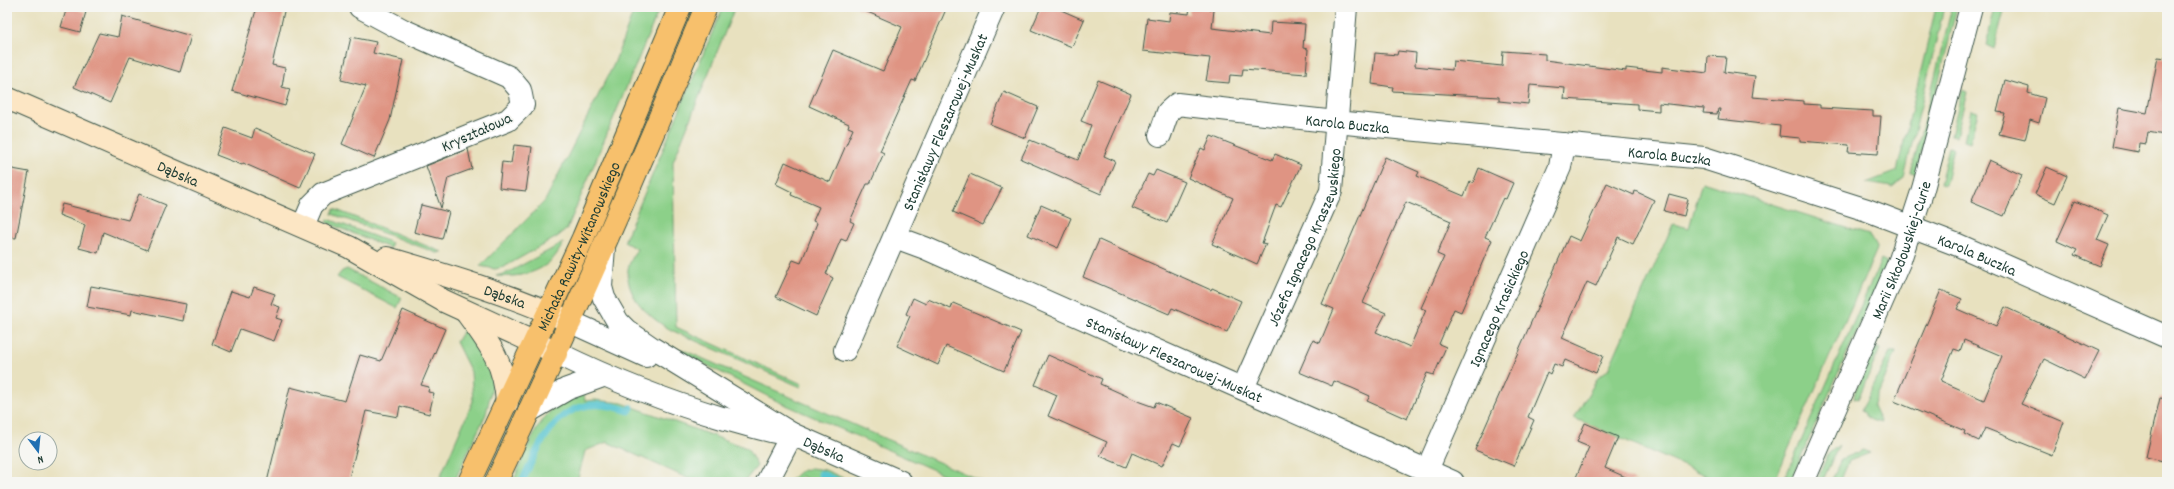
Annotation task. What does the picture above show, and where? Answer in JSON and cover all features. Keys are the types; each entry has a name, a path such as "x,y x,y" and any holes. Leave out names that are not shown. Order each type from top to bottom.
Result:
{"main road":[{"name":"Michała Rawity-Witanowskiego","path":"469,482 550,312 680,7"},
{"name":"Michała Rawity-Witanowskiego","path":"496,482 571,322 659,122 706,7"},
{"name":"Dąbska","path":"7,98 349,247 466,311 557,353"},
{"name":"Dąbska","path":"349,247 453,278 550,312 571,322"},
{"name":"Dąbska","path":"466,311 498,359 505,380 507,403"}],"street":[{"name":"Kryształowa","path":"303,226 312,205 323,194 508,120 523,105 520,90 509,77 403,30 360,7"},
{"name":"Stanisławy Fleszarowej-Muskat","path":"845,350 994,7"},
{"name":"Józefa Ignacego Kraszewskiego","path":"1243,388 1331,191 1346,7"},
{"name":"Marii Skłodowskiej-Curie","path":"1803,482 1900,260 1923,189 1971,7"},
{"name":"Karola Buczka","path":"1160,135 1168,112 1177,104 1336,122 1704,158 1867,210 1958,245 2167,337"},
{"name":"Ignacego Krasickiego","path":"1427,470 1560,167 1564,144"},
{"name":"Stanisławy Fleszarowej-Muskat","path":"895,237 933,252 1454,482"},
{"name":"Dąbska","path":"604,247 601,287 610,311 618,322 652,348 720,391 769,418 792,434 901,482"},
{"name":"Dąbska","path":"571,322 720,391"},
{"name":"Dąbska","path":"557,353 603,376 694,410 767,430 792,434"},
{"path":"529,411 567,389 603,376"},
{"path":"767,482 792,434"}],"green space":[{"path":"635,7 660,7 567,229 557,237 504,267 495,269 480,266 545,201 614,64"},
{"path":"723,7 735,7 673,162 676,327 802,384 801,387 671,330 647,313 640,306 630,289 628,269 637,249 624,242"},
{"path":"1936,7 1944,7 1904,178 1892,187 1866,183 1897,171"},
{"path":"1952,7 1957,7 1916,174 1911,173"},
{"path":"1995,7 2005,7 1994,49 1986,45"},
{"path":"1962,90 1967,92 1956,137 1951,136"},
{"path":"1971,110 1978,112 1970,142 1964,140"},
{"path":"1949,147 1954,148 1945,185 1940,184"},
{"path":"1702,182 1869,235 1877,249 1774,482 1721,482 1574,418 1599,376 1608,370 1673,224 1689,228"},
{"path":"334,209 442,252 437,253 332,214"},
{"path":"328,219 392,243 390,248 327,223"},
{"path":"563,243 558,253 536,271 517,276 496,276 507,273"},
{"path":"1881,260 1887,263 1790,482 1783,482"},
{"path":"347,269 402,298 397,308 337,277 342,271"},
{"path":"465,327 487,353 493,383 486,414 454,482 438,482 473,401 471,372 456,342"},
{"path":"681,349 984,482 961,482 777,401 681,352"},
{"path":"1874,349 1880,349 1858,399 1854,398 1855,392"},
{"path":"1890,352 1896,352 1873,406 1881,423 1871,420 1861,411"},
{"path":"584,394 585,401 595,400 622,403 747,448 757,466 744,482 696,482 607,442 585,451 577,482 513,482 531,440 547,415 557,405 569,398"},
{"path":"1839,445 1822,482 1816,482 1828,454"},
{"path":"1863,450 1870,453 1849,461 1840,482 1831,482 1841,459"},
{"path":"811,468 825,470 852,482 815,482 801,476 797,482 788,482 801,471"}],"building":[{"path":"67,7 86,12 80,32 61,27"},
{"path":"257,7 285,7 272,65 285,68 282,87 290,89 285,106 232,91"},
{"path":"856,7 947,7 915,81 912,80 880,151 884,153 870,184 867,184 850,221 854,223 846,241 841,239 826,274 833,278 816,316 776,297 793,260 801,263 817,223 813,221 819,207 791,195 792,192 776,184 785,162 830,182 853,129 848,127 849,124 809,106 833,50 883,71 902,27"},
{"path":"1041,7 1054,7 1084,20 1072,47 1031,30"},
{"path":"1190,7 1214,10 1212,28 1270,35 1271,22 1305,24 1303,48 1308,49 1306,74 1243,69 1242,76 1230,75 1229,83 1206,81 1210,58 1143,51 1147,18 1169,21 1170,12 1189,14"},
{"path":"122,16 191,36 180,72 130,57 110,103 74,87 99,33 118,37"},
{"path":"351,37 376,42 373,53 403,60 390,120 374,158 342,144 366,86 341,80"},
{"path":"1398,51 1416,53 1415,66 1452,70 1453,61 1502,66 1503,51 1545,54 1545,60 1626,71 1626,68 1662,72 1662,67 1707,73 1708,56 1726,57 1724,72 1755,76 1752,97 1804,101 1804,104 1820,105 1820,108 1873,111 1873,116 1881,116 1878,154 1848,152 1849,145 1800,141 1800,138 1779,136 1780,126 1718,119 1720,109 1718,109 1717,114 1703,113 1704,108 1659,103 1659,111 1637,109 1637,104 1564,99 1565,88 1530,85 1528,104 1499,101 1499,97 1392,91 1393,87 1372,84 1375,53 1397,55"},
{"path":"2158,57 2167,58 2167,117 2164,135 2148,132 2146,144 2139,143 2138,152 2112,147 2119,108 2147,113"},
{"path":"1098,80 1131,94 1104,156 1115,161 1101,194 1021,159 1030,140 1078,160 1091,125 1081,121"},
{"path":"2005,80 2029,87 2028,93 2045,98 2039,123 2030,120 2025,140 1999,134 2005,113 1997,112"},
{"path":"1004,92 1038,107 1025,138 990,124"},
{"path":"225,128 252,138 255,128 315,154 300,188 243,163 242,165 216,155"},
{"path":"1211,136 1272,160 1275,154 1301,165 1281,207 1276,205 1262,243 1266,244 1257,264 1212,244 1233,198 1188,178 1201,148 1205,150"},
{"path":"514,145 532,147 526,191 499,188 502,162 511,163"},
{"path":"468,149 472,169 448,178 441,208 426,166"},
{"path":"1385,157 1419,172 1417,176 1464,196 1470,181 1473,183 1479,168 1513,183 1506,199 1503,198 1485,237 1492,240 1461,312 1454,309 1439,344 1446,347 1434,375 1427,373 1407,419 1367,401 1370,396 1352,388 1334,381 1332,386 1299,372 1313,340 1320,343 1334,309 1322,304","holes":["1406,202 1451,221 1437,254 1444,257 1421,308 1426,310 1410,347 1376,332 1386,313 1363,303 1370,287 1368,287"]},
{"path":"1989,160 2022,175 2004,216 1971,202"},
{"path":"2047,167 2067,176 2055,203 2035,194"},
{"path":"7,168 29,172 16,238 7,237"},
{"path":"1156,170 1185,182 1167,223 1132,208 1148,174 1153,176"},
{"path":"970,174 1002,188 983,225 953,212"},
{"path":"1607,183 1634,195 1635,191 1654,200 1633,244 1618,237 1596,286 1587,282 1562,338 1603,356 1596,373 1565,360 1562,367 1554,364 1550,374 1547,372 1528,417 1534,420 1514,466 1475,450 1569,236 1580,241"},
{"path":"139,194 166,205 147,250 103,232 98,253 79,248 85,225 59,215 62,204 128,220"},
{"path":"1669,194 1688,199 1684,216 1664,211"},
{"path":"2075,201 2108,215 2097,240 2109,245 2100,266 2074,255 2077,250 2057,241"},
{"path":"421,205 449,212 442,239 414,232"},
{"path":"1041,205 1071,218 1058,248 1028,235"},
{"path":"1099,240 1211,290 1212,288 1241,301 1227,332 1172,308 1169,314 1083,277"},
{"path":"91,286 186,304 183,321 132,310 131,315 87,307"},
{"path":"254,287 275,294 271,304 280,307 276,318 282,320 274,341 240,329 231,352 212,344 231,291 250,297"},
{"path":"1941,290 1962,299 1957,309 1996,326 2005,307 2099,351 2085,379 2044,359 2021,404 2064,422 2052,455 1985,428 1979,441 1964,434 1965,431 1894,401","holes":["1964,340 2002,356 1984,400 1941,381 1954,349 1960,351"]},
{"path":"913,298 926,304 928,299 951,309 953,303 1021,332 1004,371 946,346 938,365 897,346 910,316 906,314"},
{"path":"403,310 445,329 421,385 429,387 428,392 434,393 429,414 400,406 398,417 366,411 348,482 267,482 290,387 345,401 360,355 381,361"},
{"path":"1048,355 1102,379 1100,384 1140,402 1154,407 1156,402 1193,418 1180,446 1173,443 1162,466 1132,453 1126,467 1100,456 1107,442 1048,416 1057,395 1035,385"},
{"path":"2160,398 2167,399 2167,462 2146,457"},
{"path":"1585,423 1618,437 1605,468 1637,482 1574,482 1589,447 1577,442"}],"waterway":[{"path":"522,482 539,446 549,431 560,419 573,410 589,405 607,405 629,411 631,408"},
{"path":"821,474 840,482"}]}
